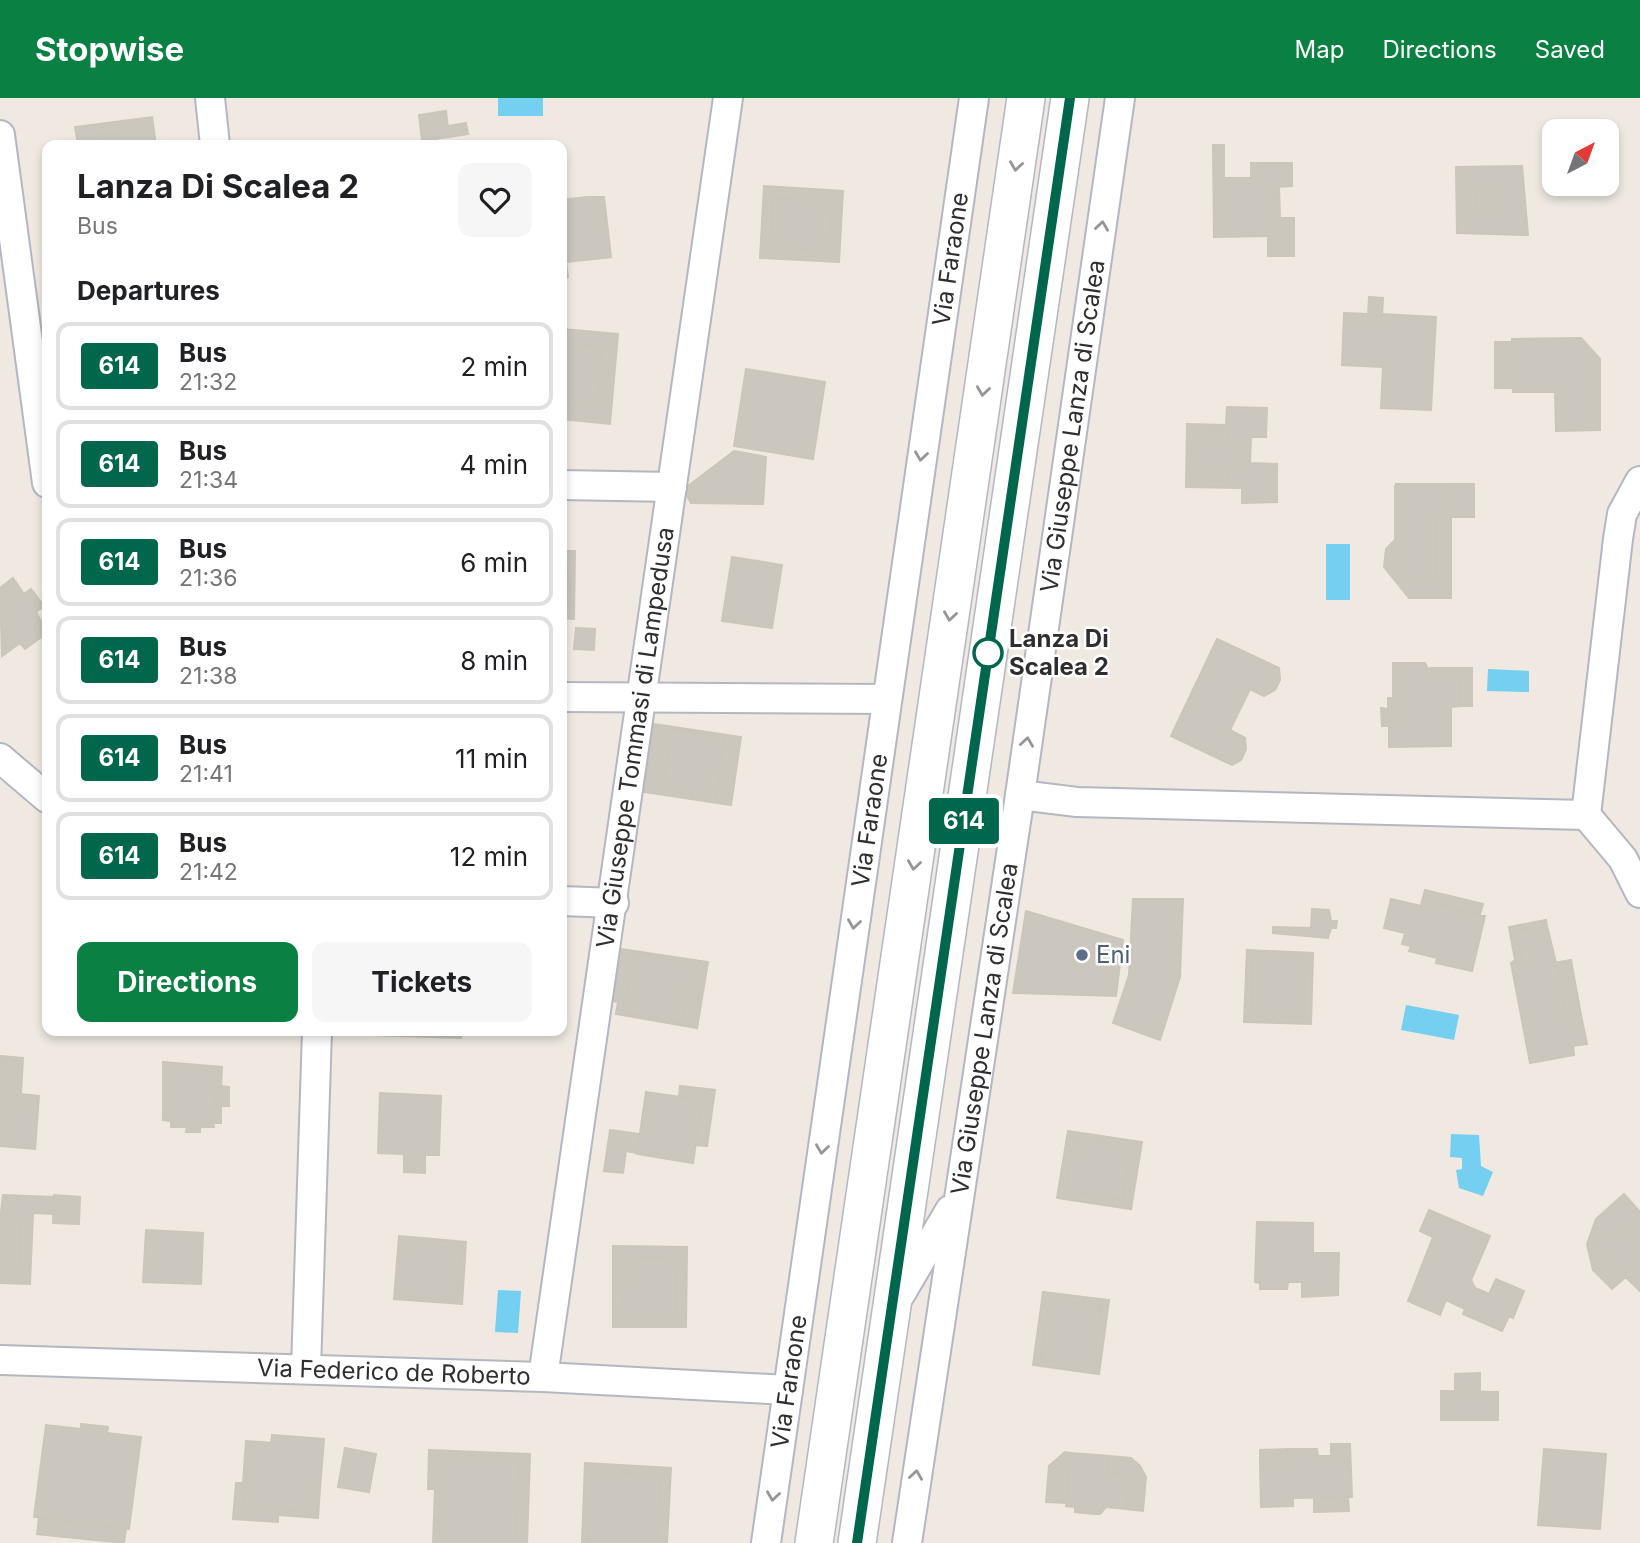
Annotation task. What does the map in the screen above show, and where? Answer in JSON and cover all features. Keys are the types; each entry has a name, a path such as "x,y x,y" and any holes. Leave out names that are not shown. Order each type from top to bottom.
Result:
{"street":[{"path":"210,98 214,140"},
{"name":"Via Giuseppe Tommasi di Lampedusa","path":"544,1377 728,98"},
{"name":"Via Faraone","path":"766,1543 974,98"},
{"path":"814,1543 1026,98"},
{"name":"Via Giuseppe Lanza di Scalea","path":"857,1543 1070,98"},
{"name":"Via Giuseppe Lanza di Scalea","path":"907,1543 959,1183 1020,795 1120,98"},
{"path":"0,135 42,447"},
{"path":"1640,481 1622,514 1586,815 1623,859 1640,894"},
{"path":"567,485 672,487"},
{"path":"567,697 643,700 886,699"},
{"path":"0,758 42,794"},
{"path":"1020,795 1077,802 1586,815"},
{"path":"567,901 614,903"},
{"path":"306,1369 317,1036"},
{"path":"888,1328 909,1275 949,1212 959,1183"},
{"name":"Via Federico de Roberto","path":"0,1360 544,1377 788,1390"}],"water":[{"path":"498,98 543,98 543,116 498,116"},
{"path":"1326,544 1350,544 1350,600 1326,600"},
{"path":"1488,669 1529,671 1529,692 1487,691"},
{"path":"1406,1005 1459,1015 1454,1040 1401,1030"},
{"path":"1451,1134 1479,1135 1481,1166 1493,1172 1483,1196 1459,1188 1456,1170 1462,1169 1462,1158 1450,1157"},
{"path":"498,1290 521,1291 518,1333 495,1332"}],"building":[{"path":"446,111 449,137 422,140 419,115"},
{"path":"152,117 155,140 141,140 140,131 77,140 75,127"},
{"path":"466,123 468,134 449,137 448,126"},
{"path":"140,131 141,140 91,140 91,137"},
{"path":"1213,145 1224,145 1224,178 1251,178 1251,163 1292,163 1292,166 1261,166 1261,183 1218,183 1218,237 1214,237"},
{"path":"1261,166 1292,166 1292,186 1275,187 1275,236 1218,237 1218,183 1261,183"},
{"path":"1522,166 1528,235 1457,233 1456,167","holes":["1489,184 1489,213 1476,214 1476,185"]},
{"path":"1489,184 1489,213 1476,214 1476,185"},
{"path":"764,186 843,191 839,262 760,258","holes":["773,198 832,201 829,251 770,247"]},
{"path":"1275,187 1279,187 1280,218 1294,218 1294,256 1268,256 1268,236 1275,236"},
{"path":"604,197 611,257 567,262 567,199"},
{"path":"773,198 832,201 829,251 770,247"},
{"path":"1369,297 1383,298 1382,318 1377,321 1368,317"},
{"path":"1344,313 1368,314 1372,321 1382,318 1382,314 1436,317 1431,410 1381,408 1383,367 1342,365"},
{"path":"567,329 618,334 610,424 567,420 567,404 597,407 602,347 567,344"},
{"path":"1581,338 1600,359 1600,430 1556,431 1555,392 1513,392 1512,339"},
{"path":"1495,342 1511,342 1513,388 1495,388"},
{"path":"567,344 602,347 597,407 567,404"},
{"path":"746,369 825,382 813,459 734,446"},
{"path":"1227,407 1267,408 1266,437 1251,437 1250,463 1277,464 1277,502 1242,503 1242,488 1186,487 1187,424 1226,425","holes":["1208,428 1228,429 1228,446 1238,446 1238,465 1229,465 1228,481 1208,481 1208,465 1199,464 1199,446 1207,446"]},
{"path":"1208,428 1228,429 1228,446 1238,446 1238,465 1229,465 1228,481 1208,481 1208,465 1199,464 1199,446 1207,446"},
{"path":"734,451 766,457 763,504 691,503 687,496 688,486"},
{"path":"1395,484 1474,484 1474,517 1451,517 1451,598 1409,598 1384,567 1386,549 1395,540 1395,567 1411,579 1436,579 1436,514 1446,514 1446,486"},
{"path":"1395,486 1446,486 1446,514 1436,514 1436,579 1411,579 1395,567"},
{"path":"567,551 575,551 574,619 567,618"},
{"path":"732,557 782,565 772,628 722,621"},
{"path":"13,578 24,594 31,589 42,603 42,608 36,612 42,623 42,637 25,649 20,643 2,656 0,588"},
{"path":"576,628 595,629 594,650 574,649"},
{"path":"1217,639 1279,668 1280,680 1275,690 1264,696 1250,689 1230,730 1245,738 1246,749 1241,760 1232,765 1171,736"},
{"path":"1393,663 1425,663 1430,673 1460,672 1460,706 1451,707 1451,746 1389,747 1389,723 1402,723 1402,698 1393,698"},
{"path":"1430,668 1472,668 1472,706 1460,706 1460,672 1430,673"},
{"path":"1388,698 1402,698 1402,723 1382,726 1381,708 1388,709"},
{"path":"654,724 741,737 731,805 644,792","holes":["672,729 724,737 716,798 663,790"]},
{"path":"672,729 724,737 716,798 663,790"},
{"path":"1425,890 1483,904 1480,914 1422,901"},
{"path":"1133,899 1183,899 1180,977 1160,1040 1113,1023 1129,975"},
{"path":"1391,899 1421,906 1422,901 1485,916 1472,971 1436,963 1437,958 1409,951 1411,946 1402,944 1405,933 1384,928"},
{"path":"1312,909 1329,910 1331,921 1337,921 1336,928 1331,928 1328,938 1273,933 1273,927 1311,928"},
{"path":"1026,911 1123,940 1116,996 1013,993"},
{"path":"1546,920 1547,926 1516,931 1522,961 1511,963 1515,960 1509,927"},
{"path":"1547,926 1562,987 1558,987 1560,998 1563,997 1567,1018 1581,1015 1587,1044 1573,1046 1574,1055 1530,1063 1511,963 1522,961 1516,931"},
{"path":"621,949 708,962 697,1028 616,1014 618,1002 612,1001","holes":["634,953 692,963 682,1023 623,1013"]},
{"path":"1247,950 1313,953 1311,1024 1244,1022","holes":["1253,957 1306,959 1304,1017 1251,1015"]},
{"path":"634,953 692,963 682,1023 623,1013"},
{"path":"1253,957 1306,959 1304,1017 1251,1015"},
{"path":"1571,960 1581,1015 1567,1018 1558,987 1562,987 1558,966 1554,963"},
{"path":"402,1036 461,1036 461,1038"},
{"path":"0,1056 23,1058 21,1094 39,1096 35,1149 0,1146 0,1120 15,1121 19,1061 0,1059"},
{"path":"0,1059 19,1061 15,1121 0,1120"},
{"path":"163,1062 222,1067 221,1089 216,1089 214,1102 221,1103 221,1123 188,1122 186,1127 171,1127 171,1121 163,1120"},
{"path":"680,1086 715,1090 707,1146 696,1145 702,1100 679,1097"},
{"path":"229,1087 229,1106 214,1102 216,1089"},
{"path":"646,1092 702,1100 693,1163 637,1154"},
{"path":"380,1093 441,1096 439,1155 425,1155 425,1173 404,1172 404,1154 378,1153"},
{"path":"188,1122 213,1123 214,1127 200,1127 200,1132 186,1132"},
{"path":"610,1130 640,1134 637,1153 626,1151 623,1173 604,1171"},
{"path":"1068,1131 1142,1142 1131,1209 1057,1198","holes":["1074,1138 1131,1147 1123,1200 1066,1191"]},
{"path":"1074,1138 1131,1147 1123,1200 1066,1191"},
{"path":"1624,1194 1640,1212 1640,1245 1623,1227 1612,1238 1607,1232 1593,1245 1627,1276 1612,1289 1593,1270 1587,1244 1596,1219"},
{"path":"3,1195 54,1197 53,1214 33,1213 30,1284 0,1283 0,1272 19,1273 21,1222 0,1221"},
{"path":"54,1195 80,1197 79,1224 53,1223"},
{"path":"1429,1210 1490,1236 1471,1280 1475,1288 1489,1294 1496,1279 1524,1291 1513,1318 1509,1316 1502,1331 1463,1314 1465,1309 1446,1300 1440,1315 1408,1301 1433,1237 1420,1231"},
{"path":"0,1221 21,1222 19,1273 0,1272"},
{"path":"1257,1222 1313,1223 1313,1253 1339,1253 1338,1295 1302,1297 1302,1282 1288,1282 1287,1289 1260,1289 1260,1283 1255,1282"},
{"path":"1623,1227 1640,1245 1640,1291 1593,1245 1607,1232 1612,1238"},
{"path":"146,1230 203,1233 201,1284 143,1282"},
{"path":"399,1236 466,1242 462,1304 394,1299","holes":["400,1244 461,1249 457,1300 396,1295"]},
{"path":"400,1244 461,1249 457,1300 396,1295"},
{"path":"613,1246 687,1247 686,1327 613,1327","holes":["624,1257 677,1258 676,1315 623,1315"]},
{"path":"624,1257 677,1258 676,1315 623,1315"},
{"path":"1043,1292 1109,1300 1099,1374 1033,1365","holes":["1049,1299 1101,1307 1093,1366 1041,1359"]},
{"path":"1049,1299 1101,1307 1093,1366 1041,1359"},
{"path":"1480,1373 1480,1392 1455,1392 1455,1374"},
{"path":"1441,1391 1498,1392 1498,1420 1441,1420"},
{"path":"81,1424 108,1427 107,1433 141,1437 129,1529 34,1517 46,1425 81,1429"},
{"path":"272,1435 324,1439 320,1489 309,1488 309,1512 244,1507 249,1444 271,1445"},
{"path":"246,1441 272,1443 249,1444 244,1507 309,1512 309,1488 320,1489 318,1518 278,1515 278,1522 233,1519 236,1483 243,1483"},
{"path":"1331,1444 1350,1444 1352,1497 1293,1498 1293,1506 1261,1507 1260,1463 1288,1464 1287,1449 1317,1449 1318,1456 1331,1456"},
{"path":"345,1448 376,1454 369,1492 338,1487"},
{"path":"1287,1449 1288,1464 1260,1463 1260,1450"},
{"path":"1544,1449 1606,1454 1600,1529 1538,1525"},
{"path":"429,1450 530,1454 527,1543 516,1543 519,1457 470,1456 469,1461 440,1460 438,1543 433,1543 435,1489 428,1489"},
{"path":"1065,1452 1071,1453 1066,1503 1046,1502 1049,1466"},
{"path":"1071,1453 1109,1456 1108,1473 1129,1475 1126,1509 1106,1507 1100,1514 1094,1514 1075,1512 1075,1507 1066,1506"},
{"path":"470,1456 519,1457 516,1543 438,1543 440,1460 469,1461"},
{"path":"1109,1456 1131,1458 1140,1466 1146,1477 1143,1511 1126,1509 1129,1475 1108,1473"},
{"path":"585,1463 671,1468 667,1543 657,1543 661,1475 592,1472 588,1543 582,1543"},
{"path":"592,1472 661,1475 657,1543 588,1543"},
{"path":"1314,1497 1348,1497 1349,1511 1314,1512"},
{"path":"39,1518 126,1529 124,1543 37,1534"}],"bus line":[{"name":"614","path":"857,1543 1070,98"}],"place":[{"name":"Lanza Di Scalea 2","path":"988,653"},
{"name":"Eni","path":"1082,955"}]}
